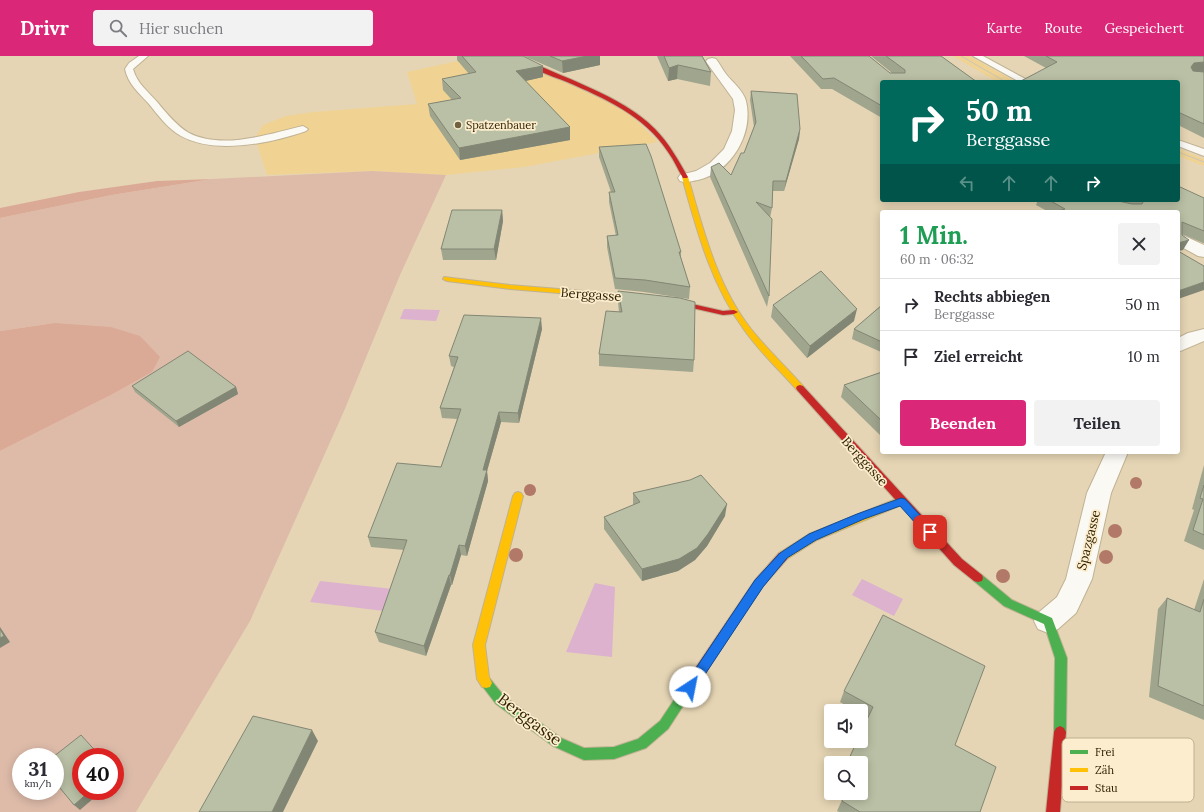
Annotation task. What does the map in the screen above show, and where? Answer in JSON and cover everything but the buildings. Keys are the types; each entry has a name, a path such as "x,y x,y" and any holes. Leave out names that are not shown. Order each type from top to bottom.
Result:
{"street":[{"name":"Berggasse","path":"514,56 544,72 622,104 638,115 665,144 685,178 704,241 722,288 734,312 748,330 901,501 958,562 1008,603 1048,622"},
{"path":"685,178 706,172 721,162 733,146 740,130 741,108 738,97 712,62"},
{"path":"1180,239 1204,252"},
{"name":"Berggasse","path":"447,280 510,287 644,298 680,303 723,313 734,312"},
{"path":"1180,345 1195,337 1204,335"},
{"name":"Spazgasse","path":"1048,622 1067,605 1078,579 1099,493 1116,454"},
{"name":"Berggasse","path":"518,496 479,645 483,679 500,700 557,742 584,754 614,753 642,744 664,725 759,583 784,556 813,537 901,501"},
{"path":"1048,622 1061,658 1061,718 1053,812"}],"lane":[{"path":"144,56 129,69 131,77 155,106 179,131 188,136 218,142 240,142 274,138 303,129"},
{"path":"977,56 1023,80"},
{"path":"1180,144 1204,153"}],"shaded area":[{"path":"481,56 508,56 609,102 629,113 658,142 524,167 446,175 372,171 267,175 255,138 263,125 286,116 313,112 417,104 407,72"},
{"path":"953,56 969,56 1012,80 995,80"},
{"path":"1180,150 1204,159 1204,166 1180,157"},
{"path":"372,171 446,175 400,275 344,411 250,621 136,812 0,812 0,451 113,394 152,372 54,323 0,331 0,218 112,195 212,179"},
{"path":"212,179 112,195 0,218 0,208 79,192 157,181"},
{"path":"404,309 440,310 436,321 400,319"},
{"path":"54,323 111,327 140,336 160,357 152,372 113,394 0,451 0,331"},
{"path":"862,579 903,599 894,616 852,595"},
{"path":"320,581 393,589 384,611 310,602"},
{"path":"595,583 615,587 612,657 566,652"}],"tram line":[{"path":"961,56 1003,80"},
{"path":"1180,153 1204,162"}],"traffic: fast":[{"path":"978,578 1008,603 1048,621 1061,658 1060,732"},
{"path":"486,683 500,700 557,742 584,754 614,753 642,744 664,725 692,683"}],"traffic: slow":[{"path":"685,177 703,241 728,299 748,330 800,388"},
{"path":"447,279 510,287 620,296"},
{"path":"486,683 483,679 479,645 518,496"},
{"path":"783,556 813,537 901,501"}],"traffic: jam":[{"path":"514,56 539,69 612,101 633,114 653,130 670,150 685,177"},
{"path":"620,296 679,303 723,313 734,312"},
{"path":"800,388 958,562 978,578"},
{"path":"692,683 759,583 783,556"},
{"path":"1053,812 1060,732"}],"place":[{"name":"Spatzenbauer","path":"458,125"}],"route":[{"path":"690,687 759,583 784,556 813,537 901,501 930,532"}]}
